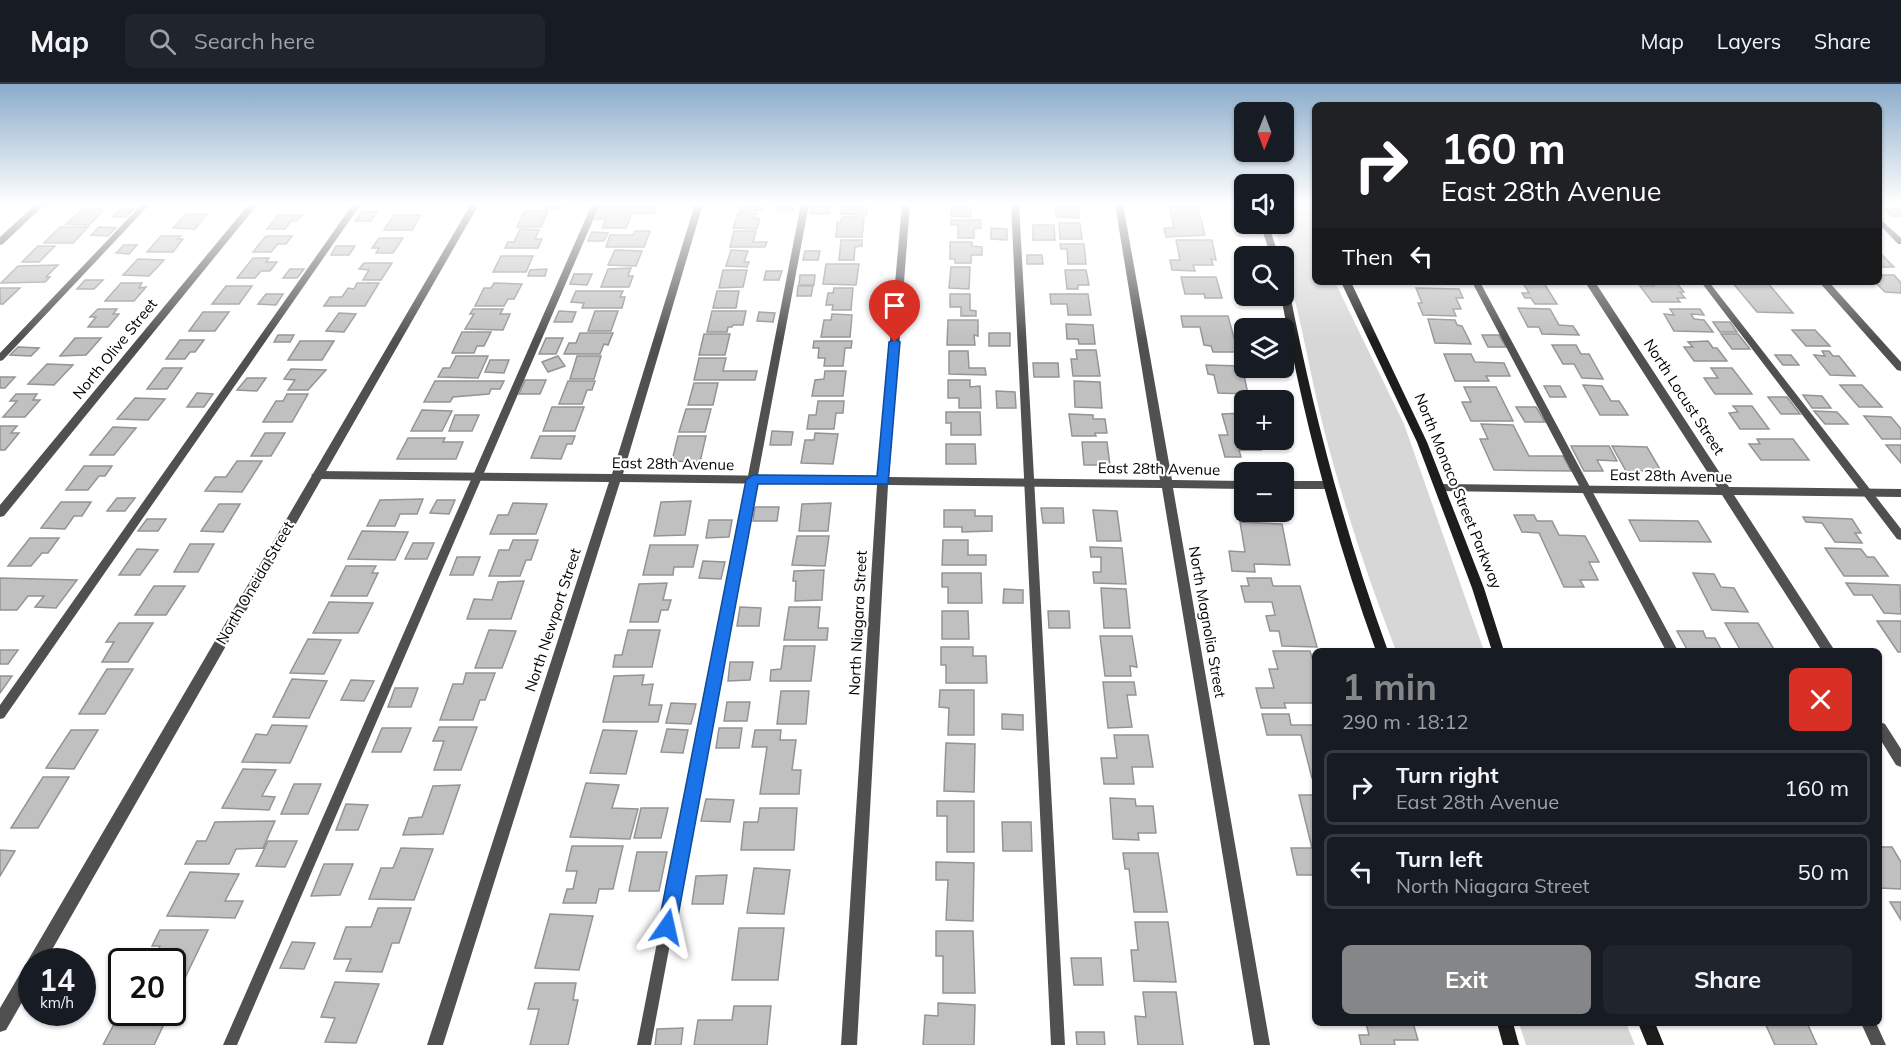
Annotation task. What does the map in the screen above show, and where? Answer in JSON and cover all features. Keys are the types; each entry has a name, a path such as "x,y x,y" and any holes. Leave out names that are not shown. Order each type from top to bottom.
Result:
{"main road":[{"name":"North Monaco Street Parkway","path":"1347,285 1404,403 1441,488 1478,588 1497,648"},
{"path":"1287,306 1326,485 1365,608 1381,648"},
{"path":"1505,1026 1510,1045"},
{"path":"1647,1026 1656,1045"}],"street":[{"name":"North Olive Street","path":"0,513 217,249"},
{"name":"North Oneida Street","path":"44,948 449,249"},
{"name":"North Newport Street","path":"435,1045 616,478 685,249"},
{"name":"North Niagara Street","path":"849,1045 883,481 902,249"},
{"name":"North Magnolia Street","path":"1127,249 1262,1045"},
{"name":"North Locust Street","path":"1592,285 1827,648"},
{"path":"1827,285 1901,368"},
{"name":"East 28th Avenue","path":"317,475 1234,485"},
{"path":"1294,485 1326,485"},
{"name":"East 28th Avenue","path":"1441,488 1901,494"},
{"path":"1882,731 1901,761"},
{"path":"0,1024 18,993"}],"lane":[{"path":"0,358 103,249"},
{"path":"0,714 326,249"},
{"path":"231,1045 576,249"},
{"path":"644,1045 797,249"},
{"path":"1017,249 1058,1045"},
{"path":"1478,285 1670,648"},
{"path":"1708,285 1901,536"},
{"path":"1870,1026 1879,1045"}],"shaded area":[{"path":"1294,249 1312,249 1312,285 1336,285 1404,424 1483,648 1395,648 1356,538 1322,422 1294,297"},
{"path":"1520,1026 1627,1026 1635,1045 1526,1045"}],"building":[{"path":"35,249 52,249 39,262 22,262"},
{"path":"120,249 134,249 129,254 116,253"},
{"path":"150,249 175,249 173,252 147,252"},
{"path":"256,249 274,249 271,252 253,252"},
{"path":"334,249 353,249 349,255 331,255"},
{"path":"378,249 396,249 393,253 376,253"},
{"path":"840,249 855,249 854,260 839,260"},
{"path":"950,249 982,249 982,255 971,255 971,263 955,263 955,259 950,259"},
{"path":"1061,249 1084,249 1086,264 1068,264 1067,249"},
{"path":"1178,249 1214,249 1216,260 1211,259 1213,265 1193,265 1195,271 1172,270 1170,260 1180,260"},
{"path":"615,250 642,251 636,266 608,265"},
{"path":"731,250 748,251 744,262 749,262 747,267 726,266"},
{"path":"805,251 820,251 818,260 803,260"},
{"path":"1027,255 1042,255 1043,264 1027,264"},
{"path":"1882,255 1894,267 1882,267"},
{"path":"501,256 533,256 526,272 493,272"},
{"path":"253,258 269,258 266,262 277,262 270,271 261,271 255,278 237,278"},
{"path":"138,259 164,260 149,276 123,275"},
{"path":"364,263 392,263 381,280 363,280 369,270 359,269"},
{"path":"826,264 859,264 856,285 823,284"},
{"path":"58,265 46,277 50,277 45,282 1,283 18,266"},
{"path":"951,267 970,267 969,289 949,288"},
{"path":"631,268 628,276 633,276 629,287 601,287 608,269"},
{"path":"290,269 304,269 297,278 283,278"},
{"path":"547,269 545,276 528,276 530,270"},
{"path":"723,270 747,270 743,287 719,288"},
{"path":"1065,270 1086,270 1089,285 1078,285 1078,289 1067,289"},
{"path":"766,271 782,271 779,280 764,280"},
{"path":"574,274 592,274 587,285 570,284"},
{"path":"800,275 815,275 814,285 799,285"},
{"path":"1882,275 1894,275 1901,283 1901,293 1885,292 1878,285 1882,285"},
{"path":"1181,277 1216,277 1222,298 1205,298 1204,294 1185,294"},
{"path":"85,280 103,280 94,289 77,289"},
{"path":"121,283 142,283 139,288 146,287 134,301 105,301"},
{"path":"357,283 379,283 365,306 324,306 330,297 342,297 348,288 354,289"},
{"path":"494,283 522,284 514,299 508,299 504,306 475,306 484,288 491,288"},
{"path":"1524,285 1545,285 1557,304 1535,304 1531,298 1525,298 1522,293 1529,293"},
{"path":"1678,285 1684,292 1680,292 1685,298 1677,298 1680,302 1652,302 1640,286"},
{"path":"1734,285 1770,285 1793,313 1757,312"},
{"path":"226,286 252,286 239,304 212,304"},
{"path":"798,286 813,286 811,296 797,296"},
{"path":"0,288 20,288 3,304 0,304"},
{"path":"834,288 853,288 851,310 832,310 833,305 826,305 828,293 833,293"},
{"path":"1416,288 1459,289 1463,298 1456,298 1461,309 1453,309 1456,316 1423,315 1418,303 1422,303"},
{"path":"576,291 623,291 620,297 625,297 622,308 582,308 584,303 571,302"},
{"path":"717,291 739,291 736,308 713,308"},
{"path":"266,294 283,294 276,305 258,304"},
{"path":"950,294 970,294 970,310 976,311 976,316 961,316 961,307 950,307"},
{"path":"1050,294 1088,294 1091,315 1068,315 1067,304 1051,304"},
{"path":"1518,308 1550,309 1559,325 1573,326 1579,335 1542,334 1539,327 1528,327"},
{"path":"98,309 117,309 113,314 119,314 108,327 88,327 96,317 90,317"},
{"path":"473,309 503,309 500,314 510,314 503,330 465,329 474,314 470,314"},
{"path":"1670,309 1700,309 1704,315 1691,314 1694,319 1704,320 1713,332 1674,331 1664,314 1674,315"},
{"path":"559,311 576,312 572,322 554,322"},
{"path":"595,311 618,311 611,331 588,331"},
{"path":"712,311 746,311 743,325 728,327 727,332 707,332"},
{"path":"203,312 229,312 215,331 189,331"},
{"path":"759,312 775,313 773,322 757,321"},
{"path":"339,313 356,314 344,332 326,331"},
{"path":"832,314 852,315 850,337 821,337 824,320 831,320"},
{"path":"1181,316 1228,316 1234,338 1234,352 1213,352 1211,346 1204,345 1200,327 1183,327"},
{"path":"1428,319 1455,320 1457,325 1462,326 1471,344 1435,343"},
{"path":"948,320 978,320 978,336 974,335 975,345 947,345"},
{"path":"1713,322 1730,322 1737,332 1720,332"},
{"path":"1066,324 1093,325 1095,344 1079,344 1078,339 1067,339"},
{"path":"1792,330 1815,330 1830,346 1806,346"},
{"path":"462,332 491,332 484,346 477,346 474,353 452,353"},
{"path":"580,333 613,333 608,345 604,344 600,354 564,354 569,343 576,343"},
{"path":"989,333 1010,333 1010,346 989,346"},
{"path":"704,334 730,334 725,355 699,355"},
{"path":"1721,334 1738,334 1750,349 1732,349"},
{"path":"278,335 294,335 290,342 274,342"},
{"path":"1482,335 1499,335 1506,347 1488,347"},
{"path":"75,338 101,338 86,355 60,356"},
{"path":"546,338 563,338 556,354 539,354"},
{"path":"180,340 204,340 195,352 190,352 185,359 166,359"},
{"path":"300,341 334,341 322,360 288,360"},
{"path":"814,341 852,341 851,348 845,348 843,366 824,366 825,358 818,358 819,348 813,348"},
{"path":"1708,341 1727,361 1694,361 1684,347 1693,347 1688,342"},
{"path":"1552,345 1576,345 1581,354 1589,354 1603,379 1582,378 1574,364 1563,364"},
{"path":"18,347 39,348 31,356 10,355"},
{"path":"1076,350 1096,350 1100,376 1073,376 1071,359 1077,359"},
{"path":"949,351 968,351 969,368 985,368 986,375 949,374"},
{"path":"1822,351 1829,351 1833,356 1839,356 1855,376 1830,375 1814,355 1825,356"},
{"path":"1444,354 1471,354 1475,362 1504,363 1510,376 1486,376 1489,381 1455,381"},
{"path":"1775,355 1791,355 1799,365 1783,365"},
{"path":"456,356 488,356 478,378 438,377 443,368 450,368"},
{"path":"558,356 565,366 548,372 542,362"},
{"path":"577,356 601,356 594,379 570,379"},
{"path":"699,358 726,358 723,371 757,371 755,380 694,380"},
{"path":"490,360 509,360 504,373 485,372"},
{"path":"1033,363 1058,363 1059,377 1034,377"},
{"path":"47,364 73,365 54,385 28,384"},
{"path":"1206,365 1234,366 1234,378 1245,378 1247,390 1234,390 1234,394 1218,393 1214,375 1208,374"},
{"path":"163,368 182,368 167,389 147,389"},
{"path":"1711,368 1732,368 1752,394 1715,394 1704,378 1718,378"},
{"path":"291,369 326,370 308,390 288,390 295,380 284,379"},
{"path":"825,371 846,371 843,396 812,396 815,380 824,379"},
{"path":"0,377 15,377 5,388 0,388"},
{"path":"247,378 266,378 257,391 237,390"},
{"path":"525,380 546,380 540,394 519,394"},
{"path":"948,380 970,380 970,387 980,386 981,408 959,408 959,398 948,398"},
{"path":"435,381 504,381 500,389 491,389 489,394 453,397 450,402 424,402"},
{"path":"568,381 595,381 592,390 587,390 582,404 559,404"},
{"path":"1074,381 1100,382 1102,408 1075,407"},
{"path":"694,383 718,383 713,405 688,405"},
{"path":"1583,385 1602,386 1611,401 1619,401 1628,415 1600,415"},
{"path":"1840,385 1862,385 1882,407 1859,407"},
{"path":"1544,386 1560,386 1566,397 1550,397"},
{"path":"1464,387 1496,387 1513,421 1471,421 1462,402 1471,402"},
{"path":"996,391 1015,392 1016,408 997,408"},
{"path":"197,393 213,394 204,407 187,407"},
{"path":"16,394 37,394 33,400 40,400 25,417 3,417 17,401 10,401"},
{"path":"287,394 308,394 292,422 263,422 276,401 283,401"},
{"path":"1803,395 1822,396 1831,408 1812,408"},
{"path":"1768,397 1787,397 1800,414 1781,414"},
{"path":"135,398 165,399 148,420 117,419"},
{"path":"818,401 844,401 843,413 836,413 834,429 807,429 809,415 816,415"},
{"path":"1733,406 1752,406 1769,429 1740,429 1729,413 1738,412"},
{"path":"552,407 584,407 575,431 543,431"},
{"path":"1516,407 1536,407 1545,422 1525,422"},
{"path":"686,409 711,409 705,432 679,432"},
{"path":"422,410 452,411 442,431 411,431"},
{"path":"1814,411 1837,412 1848,424 1825,424"},
{"path":"946,412 980,412 981,435 951,435 951,423 946,423"},
{"path":"1234,413 1234,450 1239,450 1241,457 1225,457 1219,435 1228,435 1222,414"},
{"path":"1069,414 1093,415 1093,419 1105,419 1107,433 1095,433 1096,436 1072,436"},
{"path":"455,415 479,415 472,431 449,431"},
{"path":"1864,416 1891,417 1901,429 1901,439 1882,439"},
{"path":"1481,424 1513,425 1529,456 1563,456 1571,471 1494,470 1480,439 1488,439"},
{"path":"0,426 17,426 11,433 19,433 5,450 0,450"},
{"path":"113,427 136,428 114,455 90,455"},
{"path":"772,431 793,432 791,445 770,445"},
{"path":"265,433 285,433 271,456 251,456"},
{"path":"815,433 838,434 833,464 801,463 805,440 814,440"},
{"path":"540,436 575,436 572,444 567,444 561,459 531,458"},
{"path":"678,436 706,436 700,462 672,461"},
{"path":"408,438 445,438 443,442 463,442 456,459 397,459"},
{"path":"1757,439 1793,439 1809,460 1761,460 1749,444 1760,444"},
{"path":"1082,442 1107,442 1110,465 1084,465"},
{"path":"946,444 975,444 976,464 946,464"},
{"path":"1886,445 1901,445 1901,463"},
{"path":"1571,446 1609,446 1617,461 1597,460 1603,471 1584,471"},
{"path":"1612,446 1647,447 1661,471 1626,471"},
{"path":"237,461 262,461 242,492 205,491 215,477 226,477"},
{"path":"84,466 112,466 105,476 99,476 88,490 66,490"},
{"path":"117,498 135,498 125,511 107,511"},
{"path":"423,499 417,514 400,514 395,526 367,526 380,500"},
{"path":"437,500 455,500 449,514 430,513"},
{"path":"691,501 685,535 654,536 661,502"},
{"path":"61,502 91,502 82,516 74,516 65,529 41,528"},
{"path":"513,503 547,504 536,534 490,534 498,515 508,515"},
{"path":"831,503 828,531 799,531 802,504"},
{"path":"219,504 240,504 223,532 201,531"},
{"path":"755,507 779,507 777,521 753,521"},
{"path":"1041,508 1063,508 1064,523 1043,523"},
{"path":"944,510 975,510 975,516 992,516 992,531 962,532 962,527 944,527"},
{"path":"1093,510 1117,511 1121,541 1097,541"},
{"path":"1514,515 1534,515 1537,521 1552,521 1559,535 1585,536 1599,562 1589,562 1598,580 1580,580 1584,587 1564,587 1539,533 1522,532"},
{"path":"1803,517 1852,519 1861,533 1855,533 1862,543 1835,542 1822,523 1806,522"},
{"path":"147,519 166,519 158,531 138,531"},
{"path":"709,520 732,520 729,537 706,538"},
{"path":"1629,520 1698,521 1711,542 1640,541"},
{"path":"1240,522 1282,524 1290,565 1254,564 1255,572 1232,571 1229,551 1245,552"},
{"path":"362,531 408,532 395,560 348,559"},
{"path":"797,536 829,536 825,566 792,565"},
{"path":"30,538 59,538 48,553 42,553 31,566 8,566"},
{"path":"513,540 538,540 531,560 526,560 520,576 489,576 499,550 509,550"},
{"path":"943,540 968,540 968,555 986,555 986,565 942,565"},
{"path":"413,543 434,543 427,559 405,559"},
{"path":"190,544 214,544 198,572 174,572"},
{"path":"650,545 698,545 693,567 674,567 673,575 643,575"},
{"path":"1090,547 1122,548 1126,584 1094,583 1093,572 1101,572 1101,557 1091,557"},
{"path":"1825,548 1861,549 1867,557 1874,557 1888,576 1844,576"},
{"path":"137,549 158,550 140,575 119,575"},
{"path":"457,557 480,557 473,575 450,575"},
{"path":"703,561 725,562 721,579 699,578"},
{"path":"346,566 376,566 372,573 378,573 367,596 331,596"},
{"path":"824,570 822,600 795,601 794,571"},
{"path":"942,573 981,573 982,603 948,603 948,587 942,587"},
{"path":"1693,573 1714,574 1721,587 1734,588 1748,612 1712,610"},
{"path":"0,578 77,580 56,608 35,607 44,596 28,596 17,610 0,610"},
{"path":"1247,578 1271,578 1273,586 1300,586 1317,647 1282,646 1279,631 1270,631 1266,616 1275,615 1272,602 1245,602 1241,586 1249,586"},
{"path":"524,581 511,619 467,619 474,599 492,600 498,582"},
{"path":"667,583 663,600 671,600 668,610 661,610 658,622 630,622 639,584"},
{"path":"1846,583 1900,585 1901,614 1884,613 1872,595 1854,595"},
{"path":"154,586 185,586 166,615 135,615"},
{"path":"1101,588 1126,589 1130,628 1104,628"},
{"path":"1004,589 1023,590 1023,603 1003,603"},
{"path":"329,602 373,603 358,633 313,633"},
{"path":"740,607 761,608 759,626 737,626"},
{"path":"789,607 820,607 818,628 828,628 827,640 784,640"},
{"path":"942,611 968,611 969,639 942,639"},
{"path":"1048,611 1069,611 1070,628 1049,628"},
{"path":"1877,621 1901,621 1901,652 1898,652"},
{"path":"119,623 153,623 128,662 102,662 114,642 106,642"},
{"path":"1725,623 1758,623 1773,648 1739,648"},
{"path":"489,630 516,631 502,668 475,668"},
{"path":"628,630 660,630 652,667 613,667 615,655 622,655"},
{"path":"1677,631 1703,631 1706,638 1715,638 1720,648 1686,648"},
{"path":"1100,636 1132,636 1137,667 1130,666 1131,676 1105,676"},
{"path":"308,639 341,640 324,674 290,673"},
{"path":"784,646 815,646 811,681 770,681 771,670 781,669"},
{"path":"941,647 973,647 973,656 986,656 987,683 946,683 946,665 941,665"},
{"path":"0,650 18,650 8,664 0,664"},
{"path":"1273,651 1310,651 1312,703 1284,703 1286,708 1261,708 1256,688 1274,688 1269,669 1278,669"},
{"path":"730,662 753,662 750,680 728,681"},
{"path":"107,669 133,669 105,714 79,714"},
{"path":"466,673 495,673 485,700 480,700 473,720 440,720 453,684 463,684"},
{"path":"644,675 642,685 653,684 649,705 662,705 658,722 603,722 614,676"},
{"path":"0,676 12,676 0,693"},
{"path":"292,679 327,681 309,718 273,717"},
{"path":"351,680 374,681 364,701 341,700"},
{"path":"1103,682 1134,682 1136,695 1127,695 1132,727 1108,728"},
{"path":"395,688 418,688 411,707 388,707"},
{"path":"940,690 974,690 974,735 948,735 949,708 939,707"},
{"path":"781,691 809,691 806,724 777,724"},
{"path":"727,702 750,702 747,721 724,721"},
{"path":"671,703 696,704 691,724 666,723"},
{"path":"1002,714 1023,715 1023,730 1002,729"},
{"path":"1262,714 1289,714 1291,725 1312,725 1312,778 1301,735 1267,735"},
{"path":"272,725 307,726 290,763 242,762 256,734 267,735"},
{"path":"439,727 477,727 461,770 434,770 444,741 433,741"},
{"path":"382,728 411,728 401,752 372,752"},
{"path":"719,728 742,728 739,748 716,748"},
{"path":"667,729 688,730 683,753 661,752"},
{"path":"71,730 98,730 74,769 46,768"},
{"path":"603,730 637,731 626,774 590,773"},
{"path":"755,730 781,730 780,740 796,740 792,770 801,770 799,794 760,794 767,747 752,747"},
{"path":"1114,735 1148,735 1153,767 1132,767 1134,784 1104,784 1101,758 1117,758"},
{"path":"946,743 975,744 974,792 944,791"},
{"path":"243,769 276,770 262,796 275,797 269,810 222,808"},
{"path":"43,777 69,777 38,828 11,828"},
{"path":"586,783 619,785 612,808 638,809 630,839 570,837"},
{"path":"294,784 321,784 308,814 281,814"},
{"path":"460,785 443,834 403,835 409,818 422,817 433,786"},
{"path":"1299,795 1312,795 1312,848"},
{"path":"1110,798 1135,799 1136,806 1153,806 1156,833 1138,833 1139,840 1113,839"},
{"path":"706,799 734,800 730,822 701,821"},
{"path":"937,801 974,801 974,852 947,852 947,816 937,816"},
{"path":"346,804 368,805 358,830 336,830"},
{"path":"641,808 668,808 661,838 634,838"},
{"path":"760,808 797,808 794,850 741,850 744,822 758,822"},
{"path":"275,821 263,848 236,849 229,864 185,864 197,841 206,841 215,822"},
{"path":"1002,822 1031,822 1032,851 1003,851"},
{"path":"268,841 297,841 285,867 256,866"},
{"path":"572,846 623,846 613,889 599,889 596,903 563,903 567,889 573,889 577,871 566,871"},
{"path":"1882,847 1892,847 1901,862 1901,889 1882,888"},
{"path":"401,848 433,849 414,900 369,899 381,868 393,868"},
{"path":"1291,848 1312,848 1312,875 1297,875"},
{"path":"0,850 15,851 0,876"},
{"path":"637,852 667,852 659,891 629,891"},
{"path":"1123,853 1158,853 1167,912 1134,912 1129,869 1125,869"},
{"path":"936,862 974,863 973,921 946,920 948,880 936,880"},
{"path":"324,864 353,864 340,895 311,896"},
{"path":"754,868 790,870 784,914 747,913"},
{"path":"190,872 239,874 225,901 243,901 235,918 167,916"},
{"path":"727,875 723,904 692,904 696,876"},
{"path":"1890,902 1901,902 1901,920"},
{"path":"378,908 411,908 399,943 392,943 382,972 346,971 351,959 334,959 346,927 371,927"},
{"path":"550,914 593,916 579,970 535,968"},
{"path":"1135,922 1168,922 1176,982 1134,981 1131,950 1138,950"},
{"path":"739,928 784,928 778,980 732,980"},
{"path":"160,930 208,930 186,976 186,948 152,946"},
{"path":"936,931 973,931 975,993 943,993 943,956 936,956"},
{"path":"292,942 315,943 304,969 280,968"},
{"path":"1071,958 1101,958 1103,985 1074,985"},
{"path":"335,982 379,984 356,1043 325,1042 335,1018 321,1017"},
{"path":"535,983 576,983 573,1000 578,1000 568,1045 530,1045 539,1009 528,1009"},
{"path":"1143,992 1176,992 1183,1045 1138,1045 1135,1016 1146,1017"},
{"path":"938,1003 975,1005 974,1045 923,1045 925,1015 938,1016"},
{"path":"734,1006 771,1006 767,1045 694,1045 698,1020 732,1020"},
{"path":"113,1026 163,1026 154,1045 103,1045"},
{"path":"1367,1026 1414,1026 1418,1040 1394,1040 1395,1045 1361,1045 1359,1035 1369,1035"},
{"path":"1766,1026 1808,1026 1817,1045 1775,1045"},
{"path":"683,1028 681,1045 655,1045 657,1029"},
{"path":"1076,1032 1104,1032 1105,1045 1077,1045"}],"route":[{"path":"667,927 753,480 883,481 895,342"}]}
